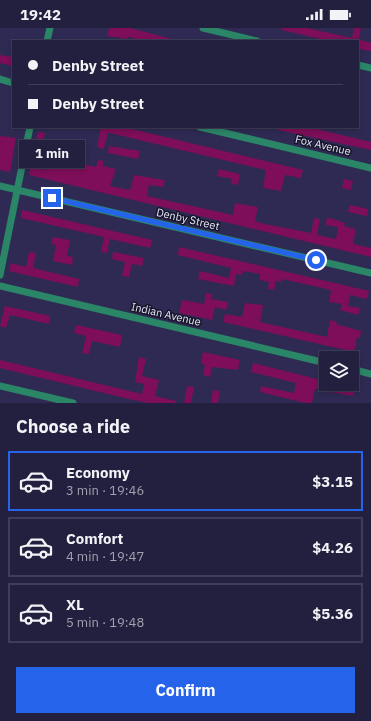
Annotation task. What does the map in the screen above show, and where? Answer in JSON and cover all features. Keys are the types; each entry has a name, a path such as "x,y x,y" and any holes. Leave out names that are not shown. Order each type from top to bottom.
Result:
{"street":[{"path":"47,40 50,28"},
{"path":"203,28 253,40"},
{"path":"359,65 371,68"},
{"path":"0,79 12,82"},
{"path":"0,275 30,128"},
{"name":"Fox Avenue","path":"204,128 371,168"},
{"name":"Denby Street","path":"0,186 371,273"},
{"name":"Indian Avenue","path":"0,286 319,361"},
{"path":"359,371 371,374"},
{"path":"0,386 73,403"}],"building":[{"path":"109,28 130,28 172,40 139,40 128,37 128,39 107,36"},
{"path":"282,28 307,28 352,38 354,28 361,28 358,40 325,40 282,30"},
{"path":"360,40 371,43 371,51 359,49"},
{"path":"0,55 12,57 12,66 0,63"},
{"path":"101,128 126,128 303,170 301,178 285,175 281,191 263,188 266,170 110,133 108,133 104,149 97,147"},
{"path":"278,128 312,128 371,142 371,150 278,130"},
{"path":"38,132 45,133 40,157 32,155"},
{"path":"0,136 16,138 10,172 0,170"},
{"path":"109,146 140,151 138,159 108,153"},
{"path":"48,156 96,167 98,160 104,161 103,166 116,169 110,186 130,190 134,175 165,180 163,187 149,185 147,196 233,215 235,203 258,207 255,221 265,224 311,233 314,218 320,219 317,235 336,239 338,227 325,225 327,218 333,219 345,223 344,226 356,229 353,244 371,248 371,257 29,175 30,167 45,170"},
{"path":"219,169 240,174 238,185 231,184 232,179 217,176"},
{"path":"344,179 353,181 351,190 342,188"},
{"path":"350,205 368,209 367,216 348,212"},
{"path":"22,210 152,240 150,248 110,239 107,253 101,252 104,237 21,218"},
{"path":"53,237 70,240 67,256 73,257 72,265 53,261 56,245 51,244"},
{"path":"179,247 369,291 367,299 350,295 348,306 360,308 358,315 340,310 342,304 329,302 331,290 282,279 281,282 276,281 274,290 268,289 269,282 260,280 260,274 243,271 242,275 236,274 234,286 198,279 200,271 229,278 231,268 178,255"},
{"path":"29,252 36,253 33,268 79,279 78,287 9,271 11,263 26,267"},
{"path":"113,252 144,258 142,266 132,264 129,277 122,276 125,262 112,259"},
{"path":"206,293 212,294 211,299 228,302 226,310 215,307 212,320 179,313 182,300 204,304"},
{"path":"245,303 263,305 260,322 327,337 330,320 337,322 336,324 361,331 360,338 357,337 354,351 350,351 223,322 225,314 242,317"},
{"path":"5,306 50,316 49,324 10,315 6,328 0,326"},
{"path":"76,325 122,335 120,347 92,341 89,354 82,353 86,336 74,333"},
{"path":"203,352 240,360 238,370 212,367 210,377 203,375 205,365 201,364"},
{"path":"139,357 146,359 142,376 159,380 155,396 176,401 176,403 149,403 133,400 0,368 0,360 142,394 144,384 135,382"},
{"path":"253,363 319,380 319,390 315,389 312,403 305,403 260,392 261,386 294,393 296,383 251,372"},
{"path":"187,386 194,387 191,403 184,403"},
{"path":"213,390 220,391 218,403 211,403"},
{"path":"326,391 354,391 353,396"}],"route":[{"path":"52,198 316,260"}]}
